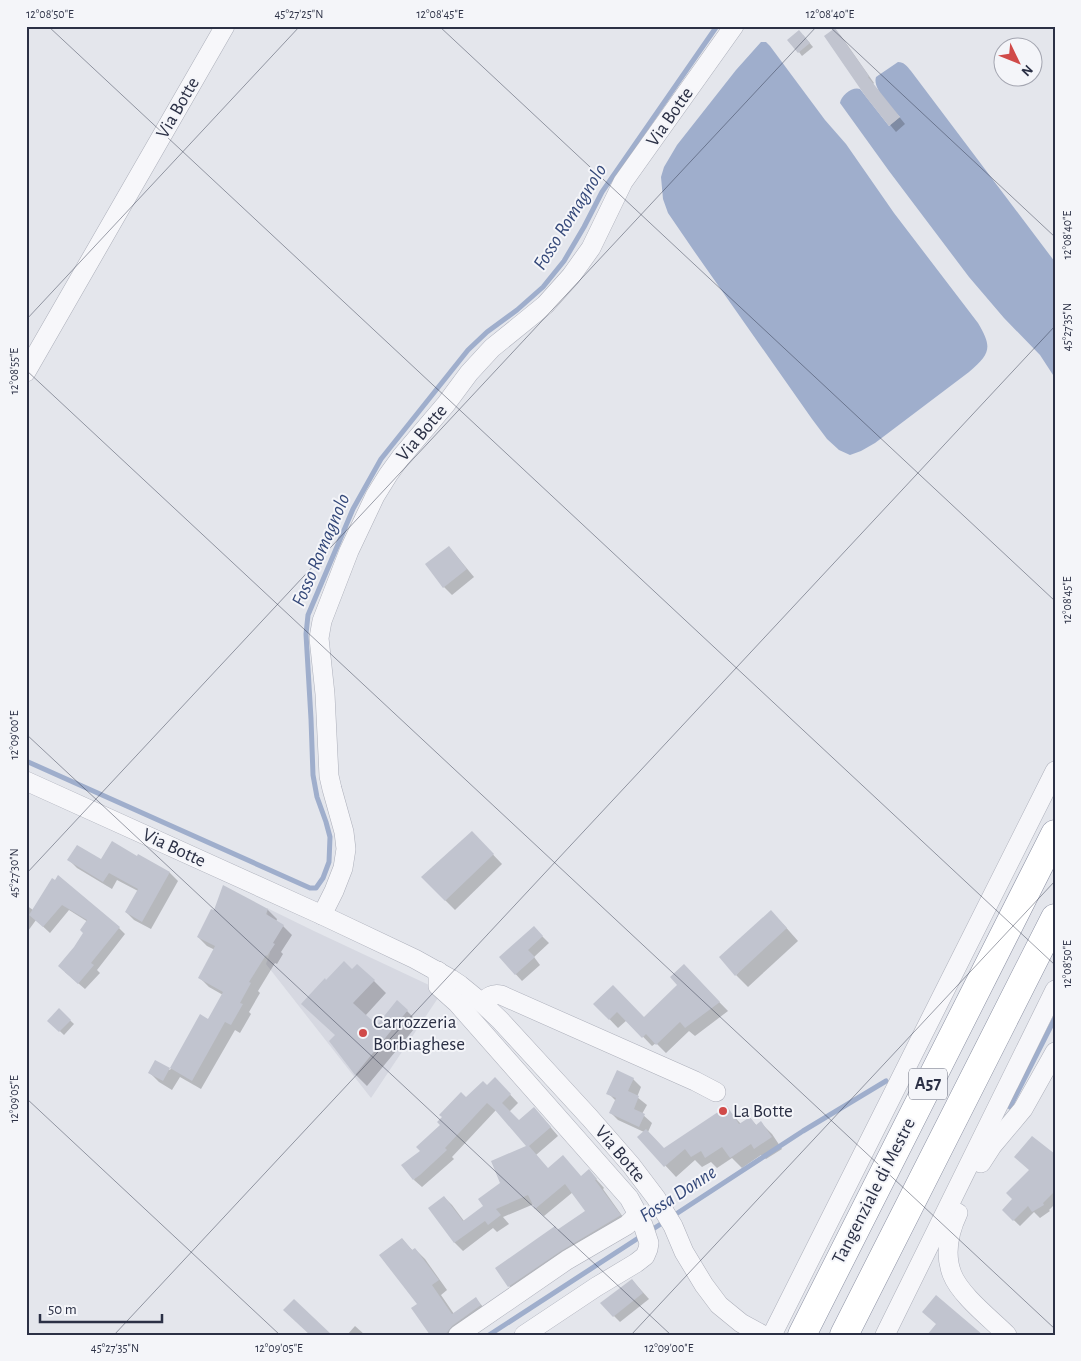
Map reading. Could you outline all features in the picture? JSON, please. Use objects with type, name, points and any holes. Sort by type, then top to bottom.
[{"type":"highway","name":"Tangenziale di Mestre","points":[[802,1335],[1055,834]]},
{"type":"highway","name":"Tangenziale di Mestre","points":[[844,1335],[1055,918]]},
{"type":"street","name":"Via Botte","points":[[26,372],[225,26]]},
{"type":"street","name":"Via Botte","points":[[322,915],[343,868],[346,849],[344,832],[329,776],[325,694],[319,638],[322,621],[349,551],[375,496],[400,457],[446,404],[480,360],[545,305],[571,276],[591,248],[623,182],[734,26]]},
{"type":"street","points":[[772,1335],[1055,771]]},
{"type":"street","name":"Via Botte","points":[[26,781],[322,915],[415,959],[460,985],[482,1003],[590,1118],[631,1165],[663,1208],[684,1252],[719,1305],[741,1323],[763,1335]]},
{"type":"street","name":"Via Botte","points":[[438,972],[438,986],[457,1003],[629,1198],[643,1228]]},
{"type":"street","points":[[885,1335],[1055,990]]},
{"type":"street","points":[[482,1003],[490,996],[501,995],[716,1092]]},
{"type":"street","points":[[1007,1335],[962,1290],[952,1274],[948,1256],[950,1229],[979,1167],[992,1146],[1023,1109],[1055,1052]]},
{"type":"street","points":[[458,1335],[567,1260],[627,1225],[643,1228],[648,1249],[645,1256],[596,1286],[524,1335]]},
{"type":"shaded area","points":[[267,908],[429,985],[440,995],[371,1098],[266,964],[270,953]]},
{"type":"water","points":[[761,42],[766,42],[770,46],[825,120],[846,144],[894,213],[978,323],[986,339],[987,350],[985,355],[969,372],[875,443],[850,455],[839,450],[827,439],[812,419],[668,213],[663,199],[661,177],[664,167],[677,145],[736,70]]},
{"type":"water","points":[[898,62],[907,66],[911,71],[1055,262],[1055,378],[1040,355],[1004,318],[969,277],[840,103],[848,92],[857,88],[860,89],[889,126],[900,117],[880,93],[876,77]]},
{"type":"building","points":[[835,28],[868,77],[900,117],[889,126],[866,97],[824,36]]},
{"type":"building","points":[[799,30],[810,43],[798,53],[787,40]]},
{"type":"building","points":[[449,546],[467,569],[443,588],[425,564]]},
{"type":"building","points":[[472,831],[494,854],[445,901],[421,877]]},
{"type":"building","points":[[112,841],[170,872],[142,922],[125,912],[138,889],[109,873],[103,882],[67,860],[77,845],[101,859]]},
{"type":"building","points":[[58,875],[120,927],[91,963],[94,965],[78,984],[58,966],[83,933],[80,930],[87,920],[62,905],[43,927],[29,915],[52,878],[55,880]]},
{"type":"building","points":[[223,885],[268,909],[266,914],[284,925],[273,943],[275,944],[249,982],[251,983],[240,1003],[243,1004],[231,1025],[225,1022],[192,1081],[170,1068],[200,1014],[208,1019],[223,992],[198,978],[215,946],[197,937],[211,909],[214,910]]},
{"type":"building","points":[[771,910],[787,928],[735,976],[719,957]]},
{"type":"building","points":[[534,926],[543,936],[528,950],[535,957],[515,975],[499,957]]},
{"type":"building","points":[[344,961],[352,969],[357,964],[375,980],[353,1003],[377,1025],[397,1000],[408,1010],[355,1075],[329,1041],[335,1035],[301,1004]]},
{"type":"building","points":[[684,964],[720,1002],[685,1028],[680,1022],[656,1045],[646,1034],[642,1038],[617,1012],[609,1020],[593,1004],[613,985],[644,1017],[677,985],[670,977]]},
{"type":"building","points":[[59,1008],[71,1020],[59,1032],[47,1021]]},
{"type":"building","points":[[155,1060],[170,1068],[163,1081],[148,1073]]},
{"type":"building","points":[[617,1070],[634,1078],[628,1091],[639,1096],[634,1109],[645,1114],[639,1127],[609,1113],[616,1098],[606,1094]]},
{"type":"building","points":[[495,1077],[511,1094],[502,1103],[519,1120],[534,1107],[551,1127],[529,1146],[548,1168],[563,1155],[581,1176],[589,1169],[621,1215],[561,1251],[508,1287],[495,1268],[555,1226],[557,1230],[585,1211],[565,1184],[535,1209],[528,1195],[496,1209],[501,1215],[488,1225],[485,1221],[454,1243],[428,1208],[444,1196],[463,1221],[483,1206],[478,1199],[500,1183],[491,1161],[526,1146],[487,1103],[445,1148],[447,1150],[420,1175],[413,1180],[401,1165],[420,1151],[416,1147],[440,1125],[437,1122],[442,1117],[439,1115],[461,1092],[466,1097],[483,1081],[487,1085]]},
{"type":"building","points":[[727,1106],[739,1124],[750,1117],[756,1125],[761,1121],[772,1137],[754,1149],[751,1144],[730,1158],[722,1147],[705,1158],[701,1151],[691,1157],[685,1149],[664,1167],[637,1137],[646,1129],[664,1148]]},
{"type":"building","points":[[1032,1136],[1055,1154],[1055,1191],[1043,1203],[1044,1205],[1032,1212],[1028,1206],[1013,1221],[1002,1210],[1012,1199],[1006,1193],[1029,1170],[1014,1157]]},
{"type":"building","points":[[402,1238],[412,1250],[415,1248],[439,1280],[432,1285],[452,1314],[476,1297],[481,1305],[452,1326],[445,1335],[430,1335],[411,1308],[417,1304],[379,1255]]},
{"type":"building","points":[[632,1279],[643,1293],[613,1317],[600,1303]]},
{"type":"building","points":[[936,1295],[983,1335],[927,1335],[936,1324],[922,1312]]},
{"type":"building","points":[[294,1299],[332,1335],[310,1335],[283,1310]]},
{"type":"waterway","name":"Fosso Romagnolo","points":[[26,761],[310,888],[316,888],[323,878],[329,862],[330,837],[317,797],[313,775],[306,634],[308,615],[353,509],[381,459],[468,350],[487,332],[517,310],[543,287],[564,261],[602,192],[717,26]]},
{"type":"waterway","name":"Fossa Donne","points":[[1010,1107],[1055,1018]]},
{"type":"waterway","name":"Fossa Donne","points":[[650,1231],[803,1131],[886,1081]]},
{"type":"waterway","name":"Fossa Donne","points":[[489,1335],[643,1235]]},
{"type":"place","name":"Carrozzeria Borbiaghese","points":[[363,1033]]},
{"type":"place","name":"La Botte","points":[[723,1111]]}]
